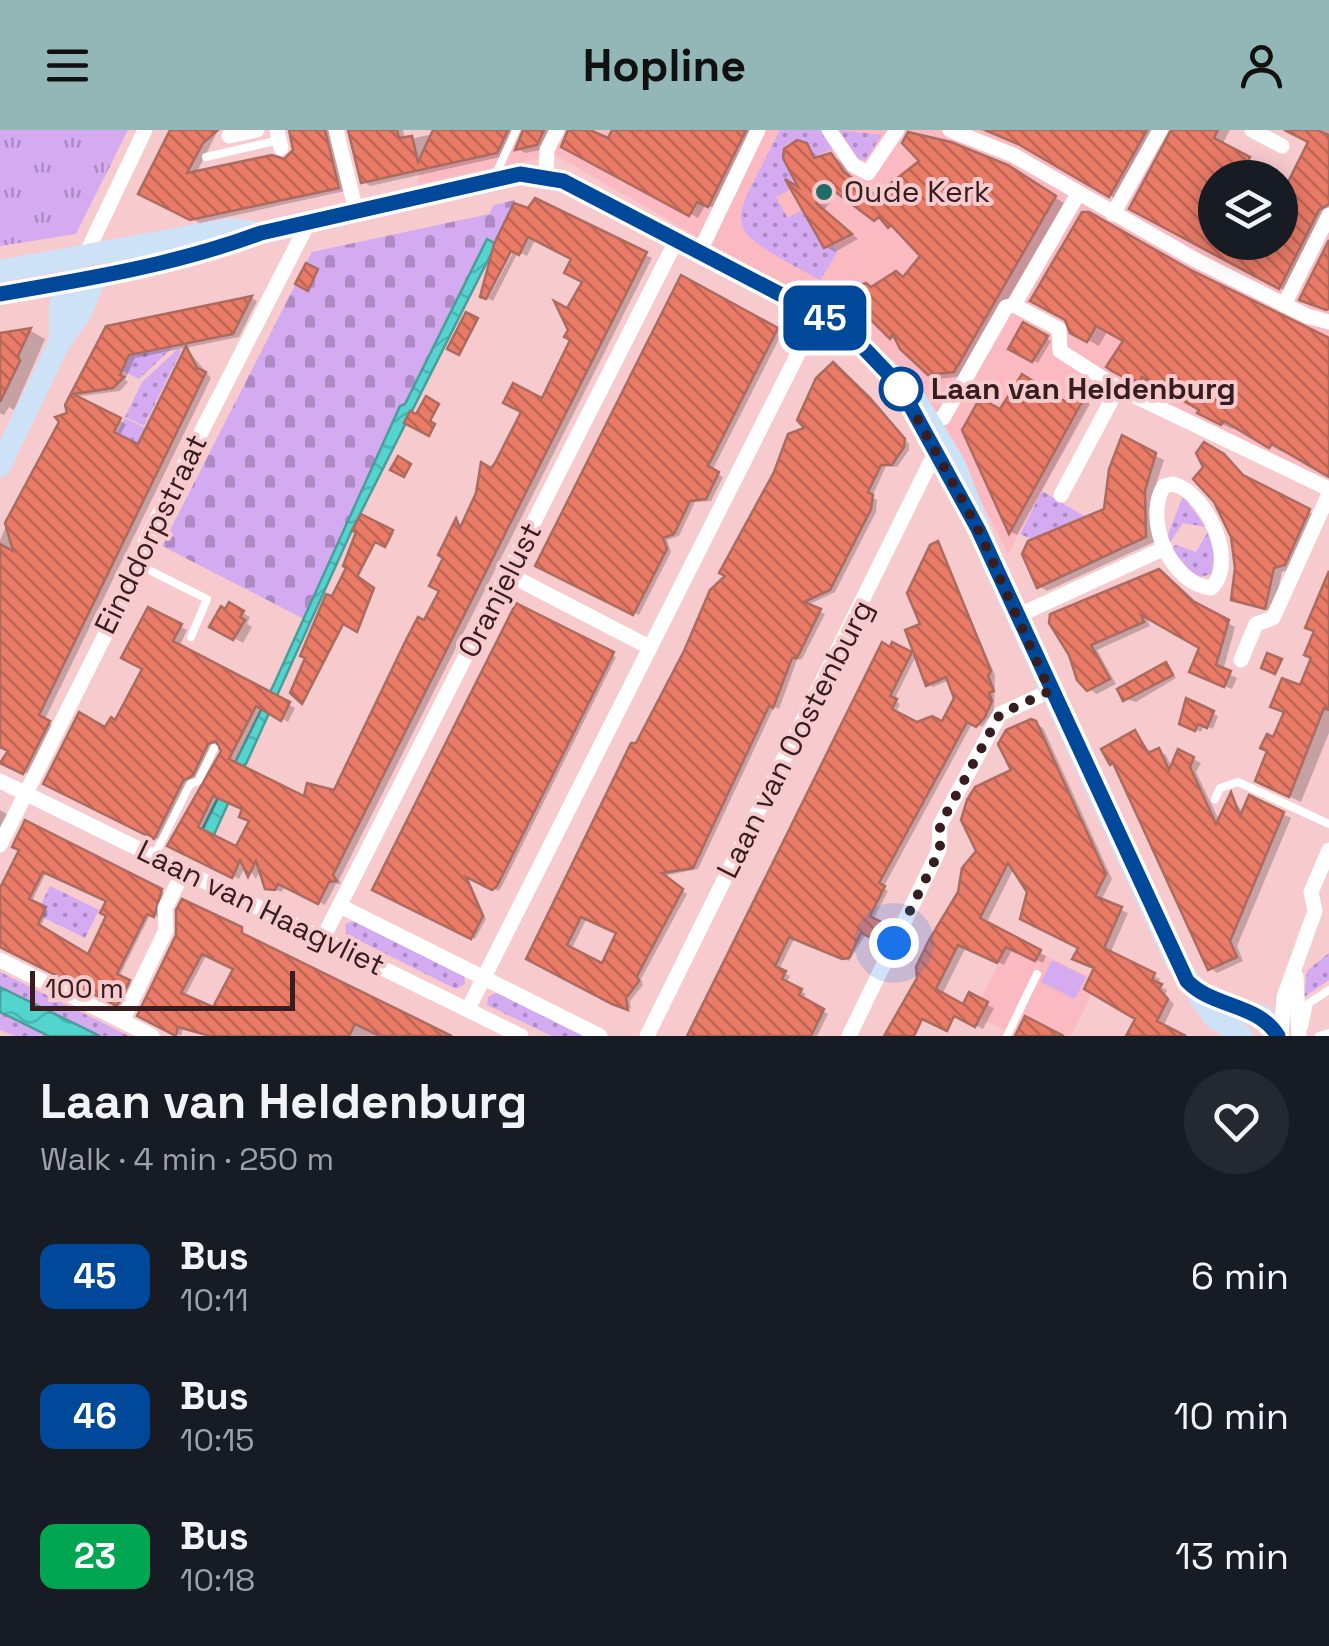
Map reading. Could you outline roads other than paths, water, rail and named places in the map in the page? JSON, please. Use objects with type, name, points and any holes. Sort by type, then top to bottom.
[{"type":"street","points":[[0,466],[60,341],[80,314],[90,267],[145,130]]},
{"type":"street","points":[[229,136],[257,130]]},
{"type":"street","points":[[546,176],[547,150],[557,130]]},
{"type":"street","points":[[700,251],[758,130]]},
{"type":"street","points":[[829,130],[853,165],[868,174],[897,130]]},
{"type":"street","points":[[950,130],[1013,155],[1113,214],[1284,305],[1329,322]]},
{"type":"street","points":[[1113,214],[1160,130]]},
{"type":"street","points":[[1252,130],[1282,146]]},
{"type":"street","points":[[339,136],[356,212]]},
{"type":"street","points":[[0,271],[90,267],[226,246],[261,233],[520,174],[546,176],[579,188],[818,314],[860,344],[899,385],[926,424],[948,464],[1175,960],[1212,1016],[1242,1036]]},
{"type":"street","points":[[1014,305],[1078,194]]},
{"type":"street","points":[[1284,305],[1329,215]]},
{"type":"street","name":"Einddorpstraat","points":[[0,845],[140,565],[146,540],[304,231],[302,223]]},
{"type":"street","name":"Oranjelust","points":[[322,940],[677,239]]},
{"type":"street","points":[[0,294],[68,283],[90,267]]},
{"type":"street","points":[[60,341],[60,306],[68,283]]},
{"type":"street","points":[[926,424],[943,418],[1006,307],[1014,305],[1059,329],[1060,351],[1118,388],[1329,491],[1273,618],[1256,624],[1241,660]]},
{"type":"street","points":[[468,1009],[818,314]]},
{"type":"street","points":[[1061,495],[1118,388]]},
{"type":"street","name":"Laan van Oostenburg","points":[[647,1036],[930,463],[948,464]]},
{"type":"street","points":[[1172,484],[1185,489],[1212,527],[1220,552],[1218,582],[1211,588],[1202,587],[1184,576],[1164,548],[1157,497],[1164,486],[1172,484]]},
{"type":"street","points":[[1016,616],[1164,548]]},
{"type":"street","points":[[508,574],[649,647]]},
{"type":"street","points":[[849,1036],[940,850],[940,825],[1000,714],[1050,691]]},
{"type":"street","name":"Laan van Haagvliet","points":[[0,781],[521,1036]]},
{"type":"street","points":[[1279,1036],[1284,997],[1322,914],[1311,892],[1329,850]]},
{"type":"street","points":[[122,1021],[166,930],[164,908],[184,871]]},
{"type":"street","name":"Laan van Haagvliet","points":[[340,906],[600,1036]]},
{"type":"street","points":[[0,960],[152,1036]]},
{"type":"street","points":[[1296,966],[1301,1036]]},
{"type":"street","points":[[1202,996],[1263,1017],[1279,1036]]},
{"type":"lane","points":[[494,180],[516,130]]},
{"type":"lane","points":[[206,157],[279,139]]},
{"type":"lane","points":[[140,565],[208,599],[190,637]]},
{"type":"lane","points":[[154,857],[190,784],[198,781],[214,748]]},
{"type":"lane","points":[[1214,799],[1220,788],[1238,782],[1329,824]]},
{"type":"lane","points":[[1007,1036],[1038,974]]},
{"type":"lane","points":[[1301,1036],[1309,1003],[1329,990]]},
{"type":"lane","points":[[1319,1036],[1329,1034]]},
{"type":"water","points":[[487,239],[496,244],[352,530],[207,850],[195,844],[274,684],[400,406],[405,404]]},
{"type":"water","points":[[0,987],[100,1036],[49,1036],[0,1012]]},
{"type":"place","name":"Oude Kerk","points":[[824,192]]},
{"type":"place","name":"Laan van Heldenburg","points":[[901,389]]}]
